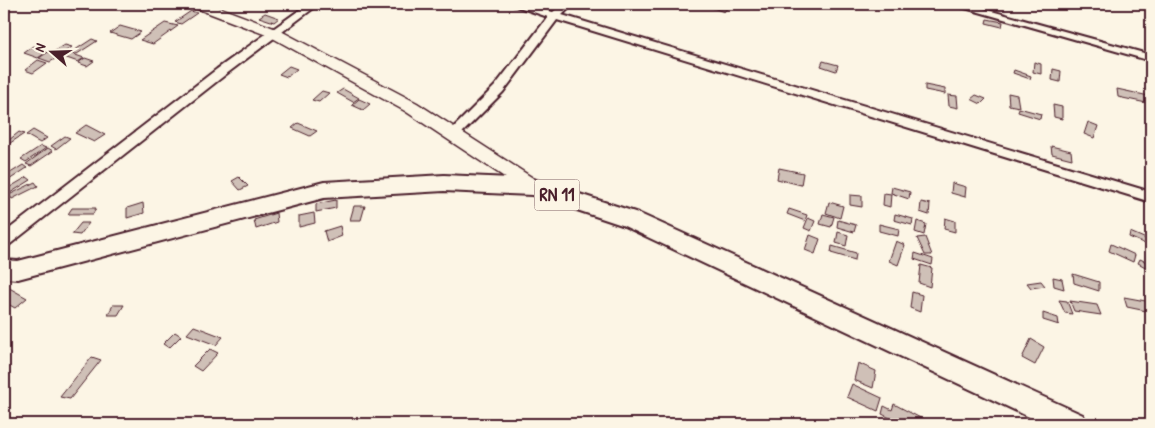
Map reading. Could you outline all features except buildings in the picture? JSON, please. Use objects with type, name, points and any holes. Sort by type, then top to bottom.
[{"type":"main road","name":"RN 11","points":[[4,268],[18,270],[324,190],[444,184],[533,187],[630,219],[1073,424]]},
{"type":"street","points":[[198,4],[274,33],[411,108],[533,187]]},
{"type":"street","points":[[4,242],[314,4]]},
{"type":"street","points":[[515,4],[554,18],[1151,197]]},
{"type":"street","points":[[453,135],[499,89],[554,18],[568,4]]},
{"type":"street","points":[[956,4],[1151,58]]}]
